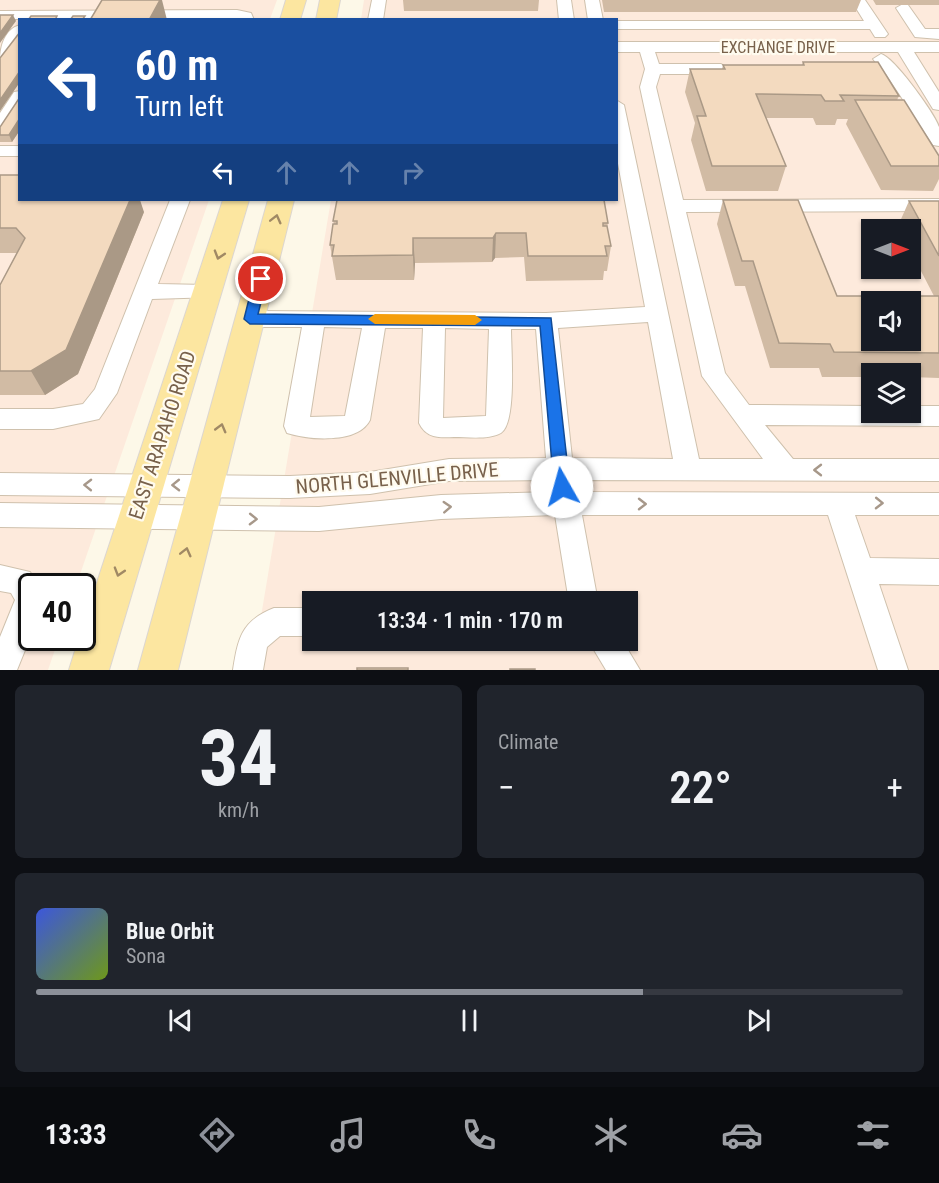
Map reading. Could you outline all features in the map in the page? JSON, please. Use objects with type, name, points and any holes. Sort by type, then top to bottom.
[{"type":"main road","points":[[291,18],[296,0]]},
{"type":"main road","points":[[326,18],[330,0]]},
{"type":"main road","name":"EAST ARAPAHO ROAD","points":[[89,670],[236,201]]},
{"type":"main road","points":[[158,670],[200,501],[281,201]]},
{"type":"street","points":[[105,16],[116,0]]},
{"type":"street","points":[[375,18],[379,0]]},
{"type":"street","points":[[564,0],[567,18]]},
{"type":"street","points":[[592,0],[596,18]]},
{"type":"street","points":[[858,0],[874,25],[896,47],[939,105]]},
{"type":"street","points":[[903,9],[929,43]]},
{"type":"street","points":[[0,15],[206,17],[237,14],[246,18]]},
{"type":"street","points":[[618,25],[874,25]]},
{"type":"street","points":[[746,25],[756,47]]},
{"type":"street","points":[[0,55],[18,32]]},
{"type":"street","name":"EXCHANGE DRIVE","points":[[618,47],[896,47],[929,43],[939,34]]},
{"type":"street","points":[[646,47],[653,69],[648,87],[714,376],[787,470]]},
{"type":"street","points":[[869,47],[899,78],[939,141]]},
{"type":"street","points":[[653,69],[736,69]]},
{"type":"street","points":[[831,69],[891,69]]},
{"type":"street","points":[[0,126],[18,99]]},
{"type":"street","points":[[619,130],[688,469]]},
{"type":"street","points":[[0,151],[18,150]]},
{"type":"street","points":[[0,419],[53,419],[90,412],[105,393],[180,201]]},
{"type":"street","points":[[675,206],[939,205]]},
{"type":"street","points":[[145,291],[207,292]]},
{"type":"street","points":[[250,319],[546,321],[657,314]]},
{"type":"street","points":[[315,318],[296,426],[299,427],[349,426],[358,420],[375,319]]},
{"type":"street","points":[[434,320],[431,423],[438,428],[492,426],[498,420],[500,321]]},
{"type":"street","points":[[546,321],[560,469],[582,591]]},
{"type":"street","points":[[743,416],[939,416]]},
{"type":"street","name":"NORTH GLENVILLE DRIVE","points":[[0,515],[141,501],[200,501],[302,486],[370,483],[449,470],[939,470]]},
{"type":"street","name":"NORTH GLENVILLE DRIVE","points":[[0,484],[141,501],[200,501],[319,519],[441,507],[513,503],[565,505],[939,504]]},
{"type":"street","points":[[837,503],[893,670]]},
{"type":"street","points":[[860,571],[939,572]]},
{"type":"street","points":[[0,578],[20,581],[30,599],[2,670]]},
{"type":"street","points":[[248,670],[253,640],[274,622],[302,622]]},
{"type":"street","points":[[611,651],[625,670]]},
{"type":"shaded area","points":[[0,0],[277,0],[270,18],[18,18],[18,201],[209,201],[80,573],[18,573],[18,651],[55,651],[48,670],[0,670]]},
{"type":"shaded area","points":[[364,0],[939,0],[939,670],[252,670],[331,201],[618,201],[618,18],[361,18]]},
{"type":"building","points":[[102,0],[160,0],[150,18],[91,18]]},
{"type":"building","points":[[0,15],[13,15],[0,33]]},
{"type":"building","points":[[31,16],[57,16],[56,18],[30,18]]},
{"type":"building","points":[[73,16],[85,16],[84,18],[72,18]]},
{"type":"building","points":[[18,35],[18,74],[0,100],[0,58]]},
{"type":"building","points":[[803,62],[878,62],[899,96],[840,95],[844,101],[825,101],[821,95],[756,94],[786,166],[712,166],[697,116],[706,116],[690,69],[725,69],[723,65],[804,65]]},
{"type":"building","points":[[18,100],[18,121],[9,135],[0,135],[0,127]]},
{"type":"building","points":[[855,100],[904,100],[939,156],[939,166],[891,166]]},
{"type":"building","points":[[0,175],[18,175],[18,201],[130,201],[66,350],[31,371],[0,371],[0,285],[25,238],[16,228],[0,228]]},
{"type":"building","points":[[723,200],[798,200],[837,296],[861,296],[861,351],[921,351],[921,296],[939,296],[939,353],[834,352],[830,344],[779,343],[753,261],[742,261]]},
{"type":"building","points":[[337,201],[604,201],[608,223],[603,223],[603,226],[607,226],[611,246],[605,246],[607,256],[528,256],[526,233],[496,233],[493,238],[413,238],[413,255],[332,256],[334,245],[330,245],[333,224],[337,224],[337,221],[333,221]]},
{"type":"building","points":[[909,201],[939,201],[939,256],[921,219],[919,219]]},
{"type":"building","points":[[357,668],[408,668],[408,670],[357,670]]},
{"type":"building","points":[[535,669],[535,670],[510,670]]},
{"type":"slow traffic","points":[[375,319],[475,320]]},
{"type":"route","points":[[261,279],[250,319],[546,321],[562,487]]}]
